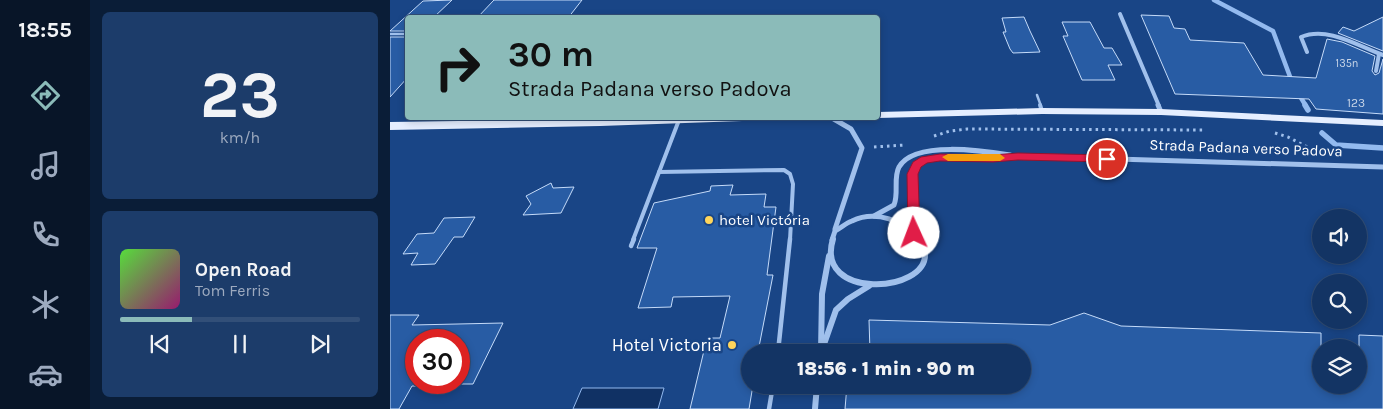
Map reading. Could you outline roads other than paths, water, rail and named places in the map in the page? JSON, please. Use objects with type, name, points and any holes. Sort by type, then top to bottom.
[{"type":"main road","name":"Strada Padana verso Padova","points":[[880,114],[1162,112],[1383,123]]},
{"type":"main road","points":[[390,126],[601,120],[679,120]]},
{"type":"street","points":[[1120,14],[1162,112]]},
{"type":"street","points":[[1307,52],[1301,37],[1305,34],[1316,32],[1356,43],[1381,54],[1376,71]]},
{"type":"street","points":[[821,344],[822,294],[829,254],[862,148],[851,129],[835,120]]},
{"type":"street","name":"Strada Padana verso Padova","points":[[835,231],[853,220],[872,216],[894,205],[898,196],[898,168],[911,155],[932,150],[992,152],[1018,156]]},
{"type":"street","name":"Strada Padana verso Padova","points":[[914,233],[912,174],[914,168],[920,162],[940,157],[993,158],[1018,156],[1383,167]]},
{"type":"street","name":"Strada Padana verso Padova","points":[[829,254],[842,276],[858,284],[869,286],[892,284],[903,280],[920,269],[925,253],[921,242],[914,233],[901,223],[872,216]]},
{"type":"street","points":[[824,344],[836,310],[848,299],[869,286]]},
{"type":"street","points":[[814,409],[816,394]]},
{"type":"lane","points":[[390,34],[405,34]]},
{"type":"lane","points":[[1037,95],[1042,112]]},
{"type":"lane","points":[[631,246],[679,120]]},
{"type":"lane","points":[[660,172],[784,170],[790,174],[793,184],[790,244],[779,344]]},
{"type":"lane","points":[[769,409],[772,394]]},
{"type":"water","points":[[582,388],[664,388],[658,409],[573,409]]},
{"type":"waterway","points":[[1214,0],[1273,31],[1292,82]]},
{"type":"waterway","points":[[1298,93],[1306,106]]},
{"type":"waterway","points":[[1305,105],[1308,110]]},
{"type":"waterway","points":[[1322,133],[1336,145],[1383,148]]},
{"type":"place","name":"hotel Victória","points":[[709,220]]},
{"type":"place","name":"Hotel Victoria","points":[[732,345]]}]
